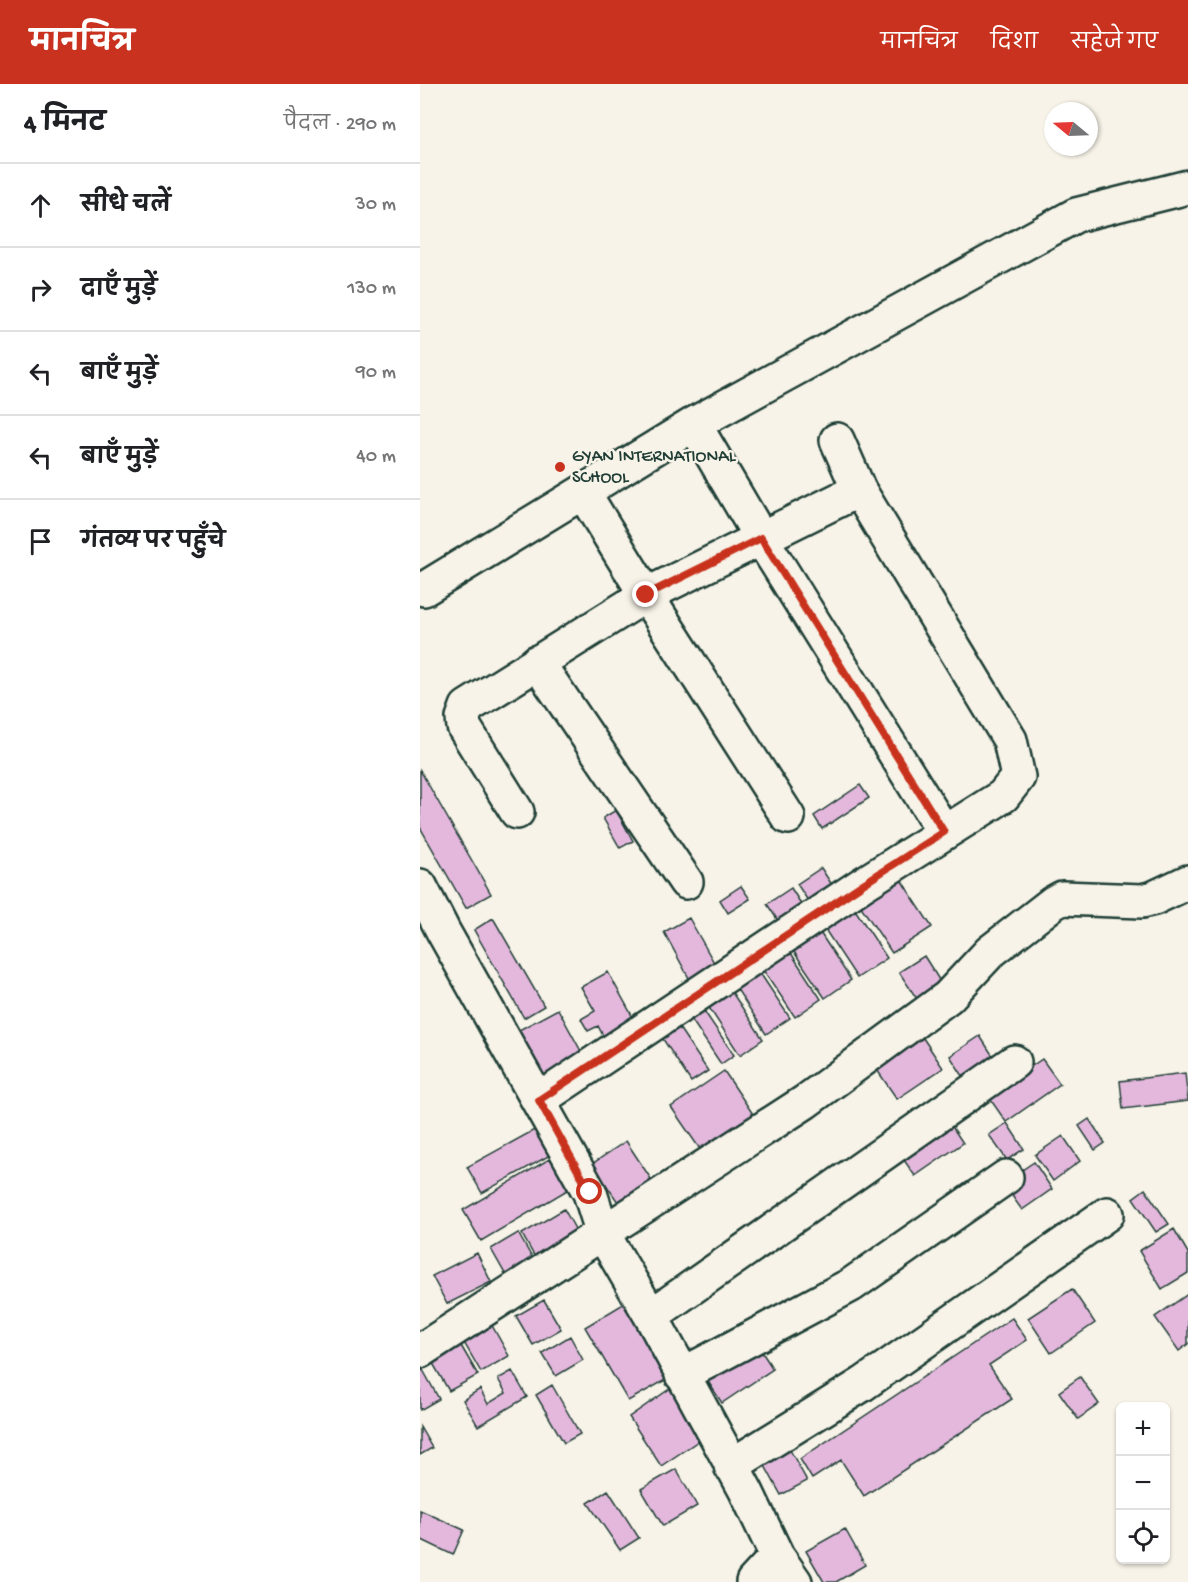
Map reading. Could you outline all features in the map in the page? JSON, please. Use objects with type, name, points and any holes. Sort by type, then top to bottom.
[{"type":"street","points":[[424,589],[694,424],[1076,215],[1188,187]]},
{"type":"street","points":[[694,424],[761,538],[944,832]]},
{"type":"street","points":[[539,1100],[863,884],[1004,796],[1018,777],[1010,740],[859,490],[837,440]]},
{"type":"street","points":[[517,812],[464,727],[463,718],[467,707],[646,595],[859,490]]},
{"type":"street","points":[[583,492],[788,817]]},
{"type":"street","points":[[537,662],[686,882]]},
{"type":"street","points":[[420,1351],[805,1102],[948,997],[990,952],[1053,903],[1062,898],[1142,901],[1154,898],[1188,882]]},
{"type":"street","points":[[420,886],[590,1192],[603,1234],[651,1316],[786,1569],[753,1582]]},
{"type":"street","points":[[651,1316],[1014,1062]]},
{"type":"street","points":[[682,1375],[851,1285],[1006,1177]]},
{"type":"street","points":[[731,1466],[863,1384],[1107,1214]]},
{"type":"building","points":[[420,770],[491,894],[466,908],[420,827]]},
{"type":"building","points":[[860,785],[869,798],[822,829],[814,816]]},
{"type":"building","points":[[616,810],[633,841],[620,848],[603,818]]},
{"type":"building","points":[[821,868],[840,897],[816,913],[797,884]]},
{"type":"building","points":[[894,869],[932,927],[892,953],[854,896]]},
{"type":"building","points":[[741,886],[750,899],[728,913],[720,900]]},
{"type":"building","points":[[791,888],[810,918],[786,933],[767,904]]},
{"type":"building","points":[[848,899],[887,958],[857,978],[818,919]]},
{"type":"building","points":[[493,918],[544,1006],[524,1018],[474,930]]},
{"type":"building","points":[[689,918],[722,977],[696,991],[664,932]]},
{"type":"building","points":[[815,925],[851,980],[825,998],[788,943]]},
{"type":"building","points":[[785,944],[821,999],[795,1017],[758,962]]},
{"type":"building","points":[[924,956],[943,986],[919,1002],[899,972]]},
{"type":"building","points":[[756,967],[790,1018],[766,1034],[733,983]]},
{"type":"building","points":[[608,972],[640,1030],[609,1047],[598,1026],[588,1031],[581,1019],[595,1011],[581,987]]},
{"type":"building","points":[[729,988],[763,1039],[740,1055],[706,1003]]},
{"type":"building","points":[[700,1005],[734,1055],[721,1064],[687,1013]]},
{"type":"building","points":[[558,1009],[588,1064],[549,1086],[519,1030]]},
{"type":"building","points":[[673,1019],[708,1071],[691,1082],[657,1030]]},
{"type":"building","points":[[980,1036],[1000,1067],[970,1087],[950,1056]]},
{"type":"building","points":[[923,1038],[943,1068],[897,1099],[877,1070]]},
{"type":"building","points":[[1042,1059],[1060,1084],[1006,1122],[988,1096]]},
{"type":"building","points":[[724,1071],[757,1120],[704,1155],[671,1107]]},
{"type":"building","points":[[1185,1073],[1188,1101],[1123,1109],[1120,1081]]},
{"type":"building","points":[[945,1116],[963,1143],[915,1176],[897,1150]]},
{"type":"building","points":[[1089,1119],[1105,1143],[1095,1150],[1079,1126]]},
{"type":"building","points":[[547,1123],[561,1149],[482,1193],[467,1167]]},
{"type":"building","points":[[1007,1123],[1024,1149],[1007,1160],[989,1135]]},
{"type":"building","points":[[1063,1136],[1080,1161],[1053,1181],[1035,1155]]},
{"type":"building","points":[[626,1141],[655,1185],[622,1208],[592,1164]]},
{"type":"building","points":[[551,1158],[569,1189],[481,1241],[463,1210]]},
{"type":"building","points":[[1034,1162],[1052,1189],[1022,1210],[1003,1183]]},
{"type":"building","points":[[1145,1189],[1169,1224],[1156,1232],[1133,1198]]},
{"type":"building","points":[[564,1209],[579,1236],[537,1261],[522,1234]]},
{"type":"building","points":[[1174,1229],[1188,1253],[1188,1273],[1162,1289],[1139,1251]]},
{"type":"building","points":[[518,1233],[535,1263],[508,1279],[491,1249]]},
{"type":"building","points":[[477,1253],[491,1282],[447,1304],[432,1276]]},
{"type":"building","points":[[1072,1289],[1095,1323],[1051,1353],[1028,1318]]},
{"type":"building","points":[[1188,1294],[1188,1344],[1179,1351],[1155,1317]]},
{"type":"building","points":[[544,1300],[561,1329],[533,1345],[516,1316]]},
{"type":"building","points":[[625,1303],[669,1378],[628,1401],[585,1327]]},
{"type":"building","points":[[1012,1318],[1027,1340],[989,1365],[1012,1399],[864,1496],[841,1460],[812,1479],[800,1459]]},
{"type":"building","points":[[490,1322],[509,1356],[481,1372],[462,1339]]},
{"type":"building","points":[[570,1336],[583,1360],[556,1376],[542,1353]]},
{"type":"building","points":[[460,1344],[478,1375],[449,1391],[431,1360]]},
{"type":"building","points":[[758,1346],[773,1369],[722,1403],[707,1380]]},
{"type":"building","points":[[423,1370],[439,1399],[420,1410],[420,1372]]},
{"type":"building","points":[[512,1371],[527,1397],[478,1426],[463,1400],[480,1389],[488,1404],[506,1393],[498,1379]]},
{"type":"building","points":[[1080,1377],[1099,1404],[1078,1419],[1059,1392]]},
{"type":"building","points":[[552,1385],[580,1434],[564,1443],[536,1395]]},
{"type":"building","points":[[671,1388],[704,1437],[661,1466],[629,1417]]},
{"type":"building","points":[[420,1427],[432,1448],[420,1455]]},
{"type":"building","points":[[784,1439],[807,1481],[781,1495],[758,1453]]},
{"type":"building","points":[[676,1469],[697,1506],[663,1526],[641,1489]]},
{"type":"building","points":[[608,1490],[639,1538],[620,1550],[588,1503]]},
{"type":"building","points":[[420,1510],[464,1530],[453,1555],[420,1539]]},
{"type":"building","points":[[845,1529],[865,1565],[836,1582],[824,1582],[806,1551]]},
{"type":"place","name":"GYAN INTERNATIONAL SCHOOL","points":[[560,467]]},
{"type":"route","points":[[590,1192],[539,1100],[944,832],[761,538],[646,595]]}]
